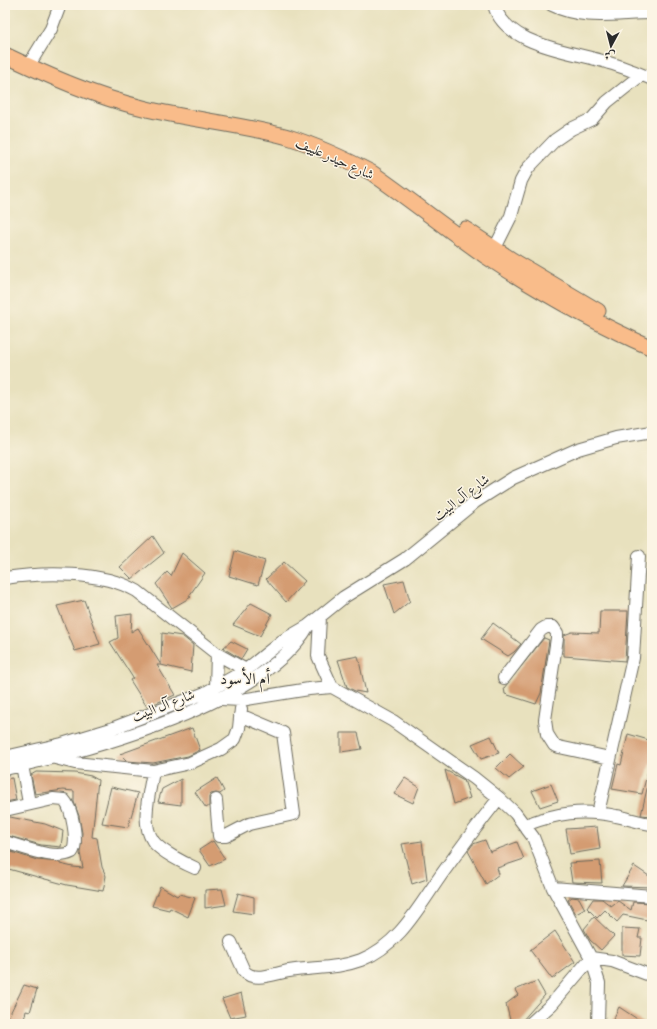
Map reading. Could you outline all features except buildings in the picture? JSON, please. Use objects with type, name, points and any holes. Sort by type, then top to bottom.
[{"type":"main road","name":"شارع حيدر علييف","points":[[5,47],[32,60],[114,91],[139,98],[279,124],[323,139],[352,153],[384,172],[495,248],[592,307],[652,340]]},
{"type":"main road","name":"شارع حيدر علييف","points":[[5,55],[122,103],[288,137],[314,146],[355,164],[377,177],[487,257],[533,286],[573,309],[652,348]]},
{"type":"street","points":[[32,60],[51,29],[60,5]]},
{"type":"street","points":[[494,5],[501,20],[524,37],[558,50],[610,63],[646,77]]},
{"type":"street","points":[[552,5],[572,14],[585,16],[652,13]]},
{"type":"street","points":[[495,248],[511,216],[521,181],[528,168],[554,140],[571,129],[592,119],[607,102],[646,77]]},
{"type":"street","name":"شارع آل البيت","points":[[5,768],[53,757],[152,726],[192,705],[216,688],[246,670],[289,635],[308,626],[344,597],[405,559],[475,502],[513,478],[578,449],[616,438],[652,432]]},
{"type":"street","points":[[598,813],[633,658],[639,556]]},
{"type":"street","points":[[5,578],[71,575],[107,580],[128,586],[137,591],[217,654],[246,670]]},
{"type":"street","points":[[320,617],[318,656],[332,687]]},
{"type":"street","name":"شارع آل البيت","points":[[5,757],[62,744],[192,705],[221,699],[249,683],[281,660],[298,642],[308,626]]},
{"type":"street","points":[[504,678],[541,630],[546,627],[553,628],[557,632],[557,638],[545,720],[547,734],[554,745],[559,747],[610,758]]},
{"type":"street","points":[[216,688],[217,654]]},
{"type":"street","points":[[221,699],[241,700],[308,689],[332,687],[393,721],[474,778],[499,798],[525,825],[533,837],[553,888],[591,958],[600,984],[598,1024]]},
{"type":"street","points":[[53,757],[75,763],[153,771],[190,763],[230,744],[238,733],[241,700]]},
{"type":"street","points":[[216,800],[219,836],[226,836],[249,824],[294,814],[283,733],[240,715]]},
{"type":"street","points":[[22,765],[29,803]]},
{"type":"street","points":[[153,771],[147,820],[151,836],[158,846],[180,861],[195,868]]},
{"type":"street","points":[[231,942],[247,976],[253,978],[291,971],[343,966],[377,952],[392,941],[407,924],[457,852],[499,798]]},
{"type":"street","points":[[5,810],[29,803],[53,799],[64,800],[70,812],[75,844],[74,850],[69,854],[60,855],[45,854],[5,842]]},
{"type":"street","points":[[525,825],[559,814],[598,813],[652,824]]},
{"type":"street","points":[[553,888],[652,896]]},
{"type":"street","points":[[591,958],[612,960],[652,976]]},
{"type":"street","points":[[530,1024],[552,1004],[591,958]]},
{"type":"district","name":"أم الأسود","points":[[245,678]]}]
